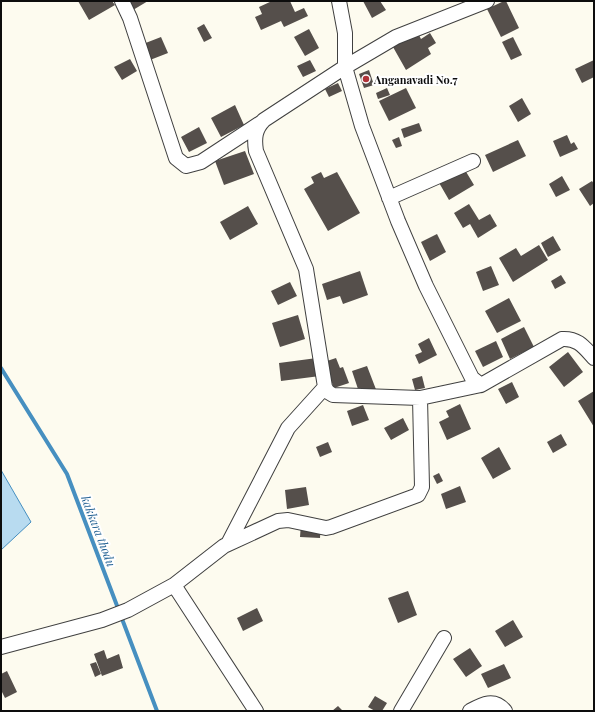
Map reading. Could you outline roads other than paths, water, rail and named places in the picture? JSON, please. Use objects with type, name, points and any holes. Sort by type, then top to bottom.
[{"type":"street","points":[[122,1],[130,18],[176,158],[186,166],[201,162],[345,67],[396,38],[487,1]]},
{"type":"street","points":[[339,1],[345,33],[345,67],[362,126],[389,198],[426,286],[472,378],[481,385]]},
{"type":"street","points":[[264,120],[256,131],[256,151],[306,269],[325,387],[328,392],[333,395],[420,398],[481,385],[562,339],[572,338],[584,347],[594,358]]},
{"type":"street","points":[[389,198],[473,160]]},
{"type":"street","points":[[228,544],[288,428],[325,387]]},
{"type":"street","points":[[1,647],[102,620],[128,610],[174,585],[219,549],[278,521],[288,520],[326,528],[337,526],[418,495],[422,487],[420,398]]},
{"type":"street","points":[[174,585],[256,711]]},
{"type":"street","points":[[401,711],[444,638]]},
{"type":"street","points":[[470,711],[488,703],[498,704],[505,711]]},
{"type":"water","points":[[1,470],[31,522],[1,550]]},
{"type":"waterway","name":"kakkara thodu","points":[[1,368],[67,474],[157,711]]},
{"type":"place","name":"Anganavadi No.7","points":[[366,79]]}]
